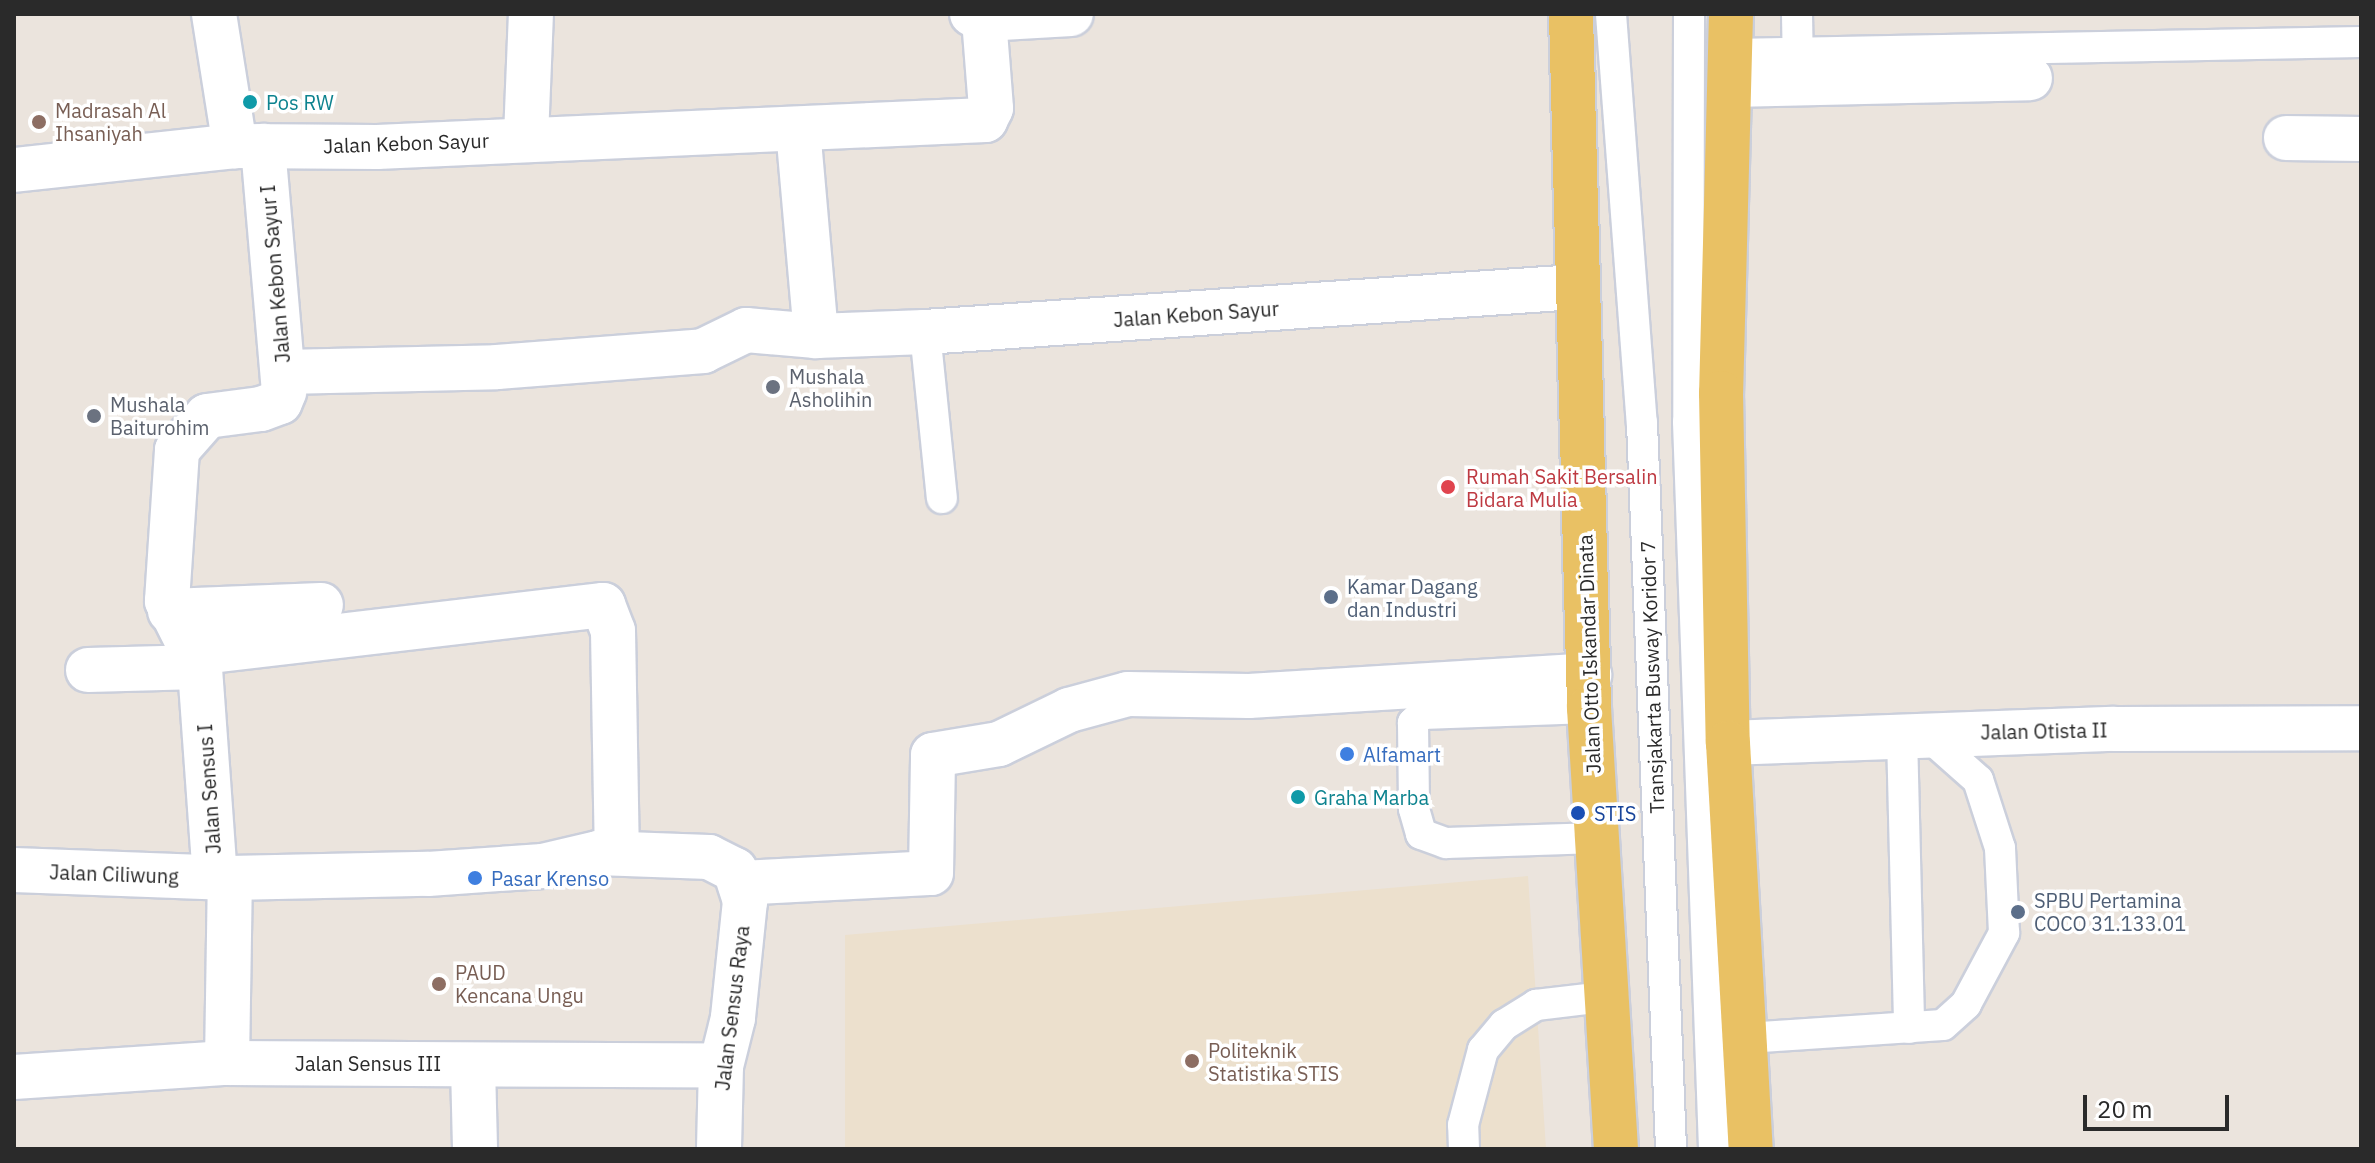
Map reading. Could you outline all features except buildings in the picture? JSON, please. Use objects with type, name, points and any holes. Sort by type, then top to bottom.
[{"type":"main road","name":"Jalan Otto Iskandar Dinata","points":[[1571,14],[1575,287],[1589,692],[1603,997],[1616,1149]]},
{"type":"main road","points":[[1731,51],[1721,393],[1728,743],[1751,1149]]},
{"type":"street","name":"Jalan Kebon Sayur I","points":[[214,14],[249,146],[282,387]]},
{"type":"street","points":[[526,137],[531,14]]},
{"type":"street","points":[[978,17],[1071,14]]},
{"type":"street","name":"Jalan Kebon Sayur","points":[[14,170],[249,146],[377,147],[526,137],[985,120],[991,108],[978,17]]},
{"type":"street","points":[[1731,51],[2030,78]]},
{"type":"street","points":[[798,129],[816,336]]},
{"type":"street","points":[[2286,138],[2361,139]]},
{"type":"street","name":"Jalan Kebon Sayur","points":[[282,387],[703,351],[746,330],[816,336],[925,332],[1575,287]]},
{"type":"street","points":[[282,387],[207,416],[182,439],[170,611],[321,605]]},
{"type":"street","points":[[88,670],[197,660],[603,605],[613,631],[617,853]]},
{"type":"street","name":"Jalan Sensus I","points":[[170,611],[197,660],[222,878],[428,874],[543,866],[617,853],[709,857],[738,876]]},
{"type":"street","points":[[738,876],[931,873],[933,755],[999,744],[1069,710],[1128,694],[1249,696],[1589,692]]},
{"type":"street","name":"Jalan Otista II","points":[[1728,743],[1914,734],[2361,728]]},
{"type":"street","name":"Jalan Ciliwung","points":[[14,870],[222,878]]},
{"type":"street","name":"Jalan Sensus Raya","points":[[719,1149],[721,1066],[733,1018],[745,901],[738,876]]},
{"type":"street","points":[[222,878],[227,1063]]},
{"type":"street","name":"Jalan Sensus III","points":[[14,1077],[227,1063],[721,1066]]},
{"type":"street","points":[[473,1066],[475,1149]]},
{"type":"lane","name":"Transjakarta Busway Koridor 7","points":[[1611,14],[1642,423],[1671,1149]]},
{"type":"lane","points":[[1689,14],[1688,422],[1714,1149]]},
{"type":"lane","points":[[1797,14],[1798,53]]},
{"type":"lane","points":[[1731,51],[1798,53],[2361,42]]},
{"type":"lane","points":[[925,332],[942,498]]},
{"type":"lane","points":[[1589,692],[1422,714],[1413,723],[1414,809],[1421,834],[1446,843],[1597,838]]},
{"type":"lane","points":[[1909,1028],[1914,734]]},
{"type":"lane","points":[[1746,1038],[1943,1025],[1966,1004],[2004,933],[2000,848],[1978,780],[1914,734]]},
{"type":"lane","points":[[1464,1149],[1463,1125],[1483,1050],[1504,1025],[1536,1005],[1603,997]]},
{"type":"shaded area","name":"Politeknik Statistika STIS","points":[[1528,876],[1546,1149],[845,1149],[845,935]]},
{"type":"place","name":"Pos RW","points":[[250,102]]},
{"type":"place","name":"Madrasah Al Ihsaniyah","points":[[39,122]]},
{"type":"place","name":"Mushala Asholihin","points":[[773,387]]},
{"type":"place","name":"Mushala Baiturohim","points":[[94,416]]},
{"type":"place","name":"Rumah Sakit Bersalin Bidara Mulia","points":[[1448,487]]},
{"type":"place","name":"Kamar Dagang dan Industri","points":[[1331,597]]},
{"type":"place","name":"Alfamart","points":[[1347,754]]},
{"type":"place","name":"Graha Marba","points":[[1298,797]]},
{"type":"place","name":"STIS","points":[[1578,813]]},
{"type":"place","name":"Pasar Krenso","points":[[475,878]]},
{"type":"place","name":"SPBU Pertamina COCO 31.133.01","points":[[2018,912]]},
{"type":"place","name":"PAUD Kencana Ungu","points":[[439,984]]},
{"type":"place","name":"Politeknik Statistika STIS","points":[[1192,1061]]}]
